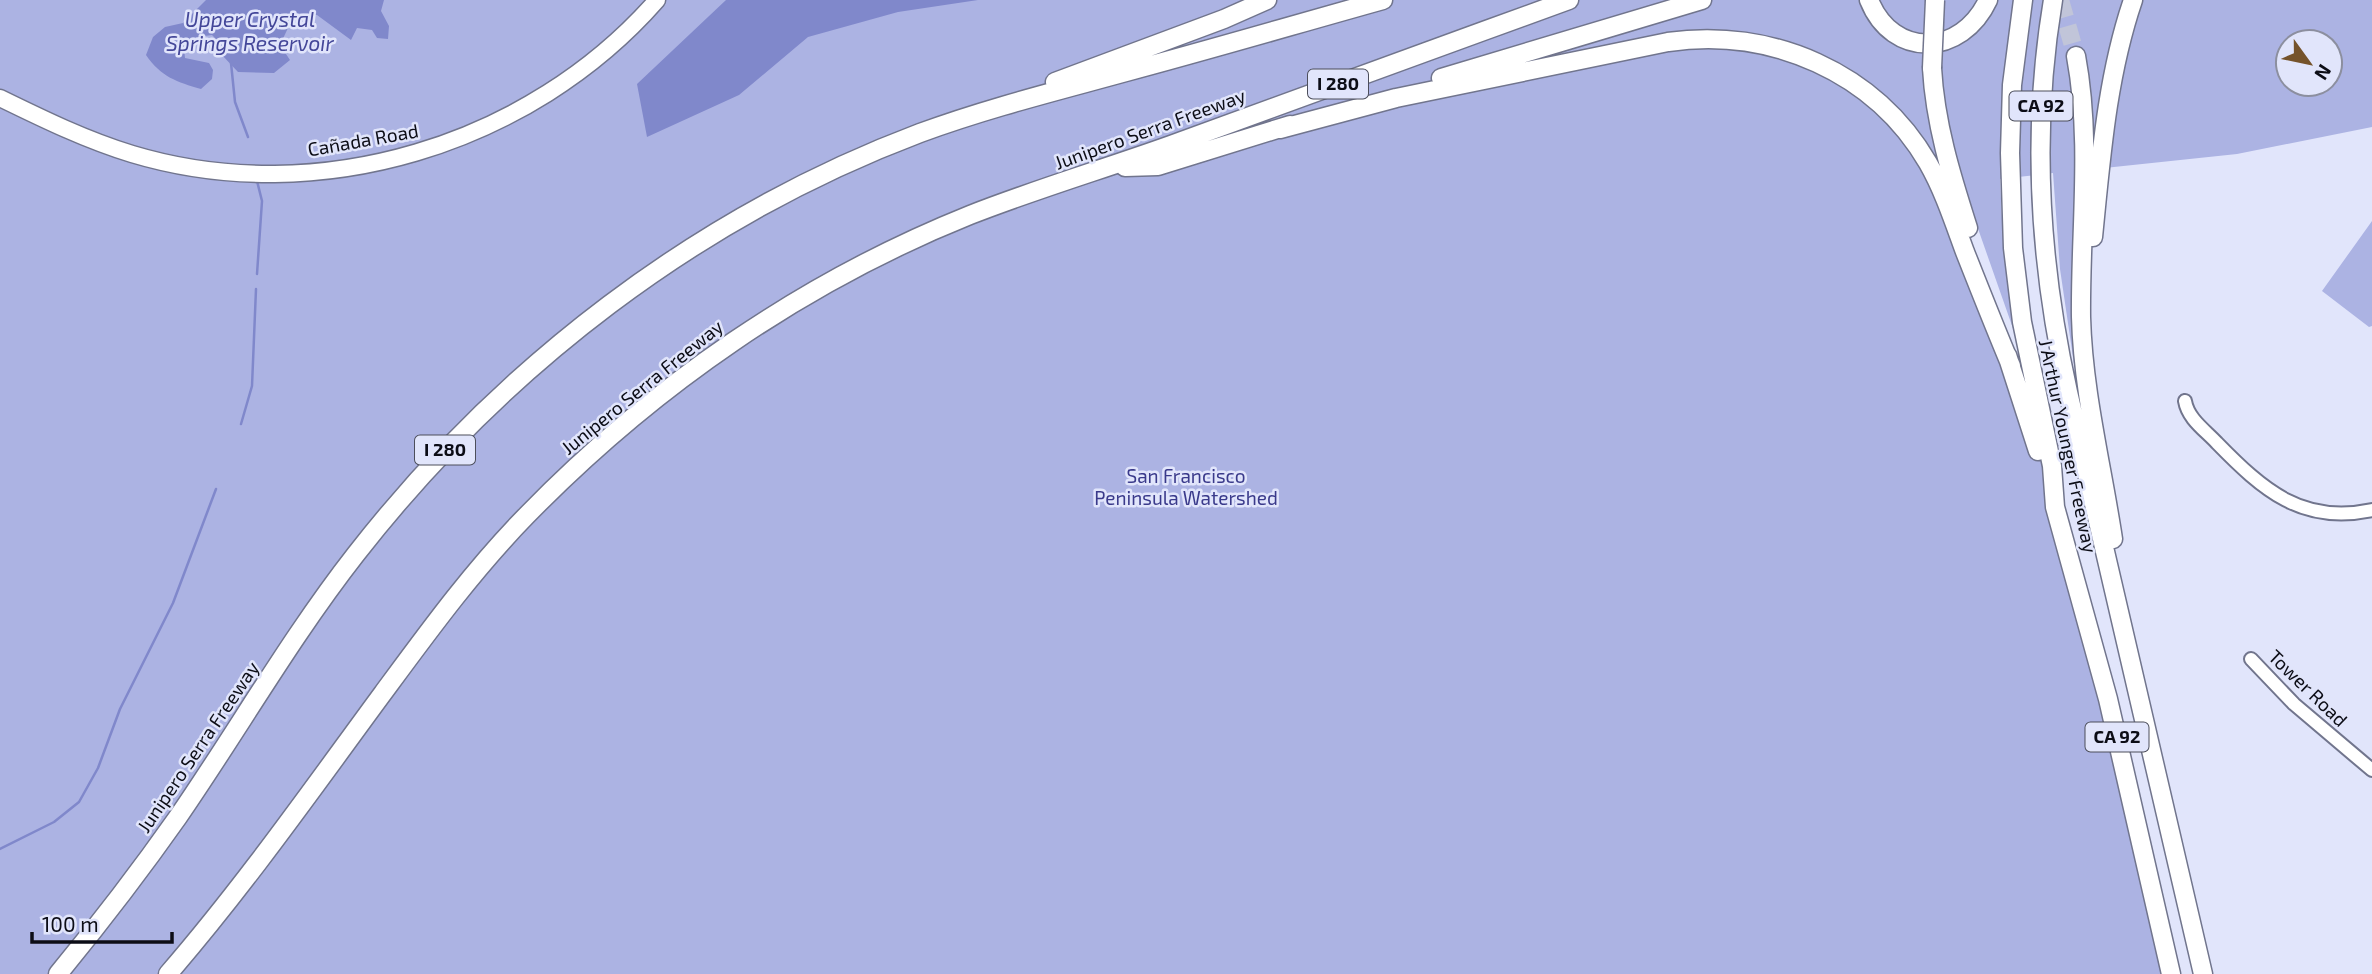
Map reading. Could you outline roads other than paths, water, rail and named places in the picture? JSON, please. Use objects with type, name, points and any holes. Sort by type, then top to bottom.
[{"type":"highway","points":[[993,108],[1267,0]]},
{"type":"highway","name":"Junipero Serra Freeway","points":[[58,974],[166,835],[311,616],[354,556],[441,455],[503,393],[556,346],[616,299],[741,218],[804,184],[878,150],[993,108],[1382,0]]},
{"type":"highway","name":"Junipero Serra Freeway","points":[[168,974],[244,881],[475,572],[562,480],[624,424],[688,373],[754,327],[860,266],[970,215],[1569,0]]},
{"type":"highway","points":[[1280,129],[1310,117],[1702,0]]},
{"type":"highway","points":[[1869,0],[1879,19],[1891,31],[1908,40],[1928,44],[1946,41],[1963,33],[1976,21],[1988,0]]},
{"type":"highway","points":[[1935,0],[1932,68],[1944,147],[2055,507]]},
{"type":"highway","name":"J Arthur Younger Freeway","points":[[2023,0],[2014,64],[2010,181],[2013,247],[2022,322],[2052,466],[2055,507],[2108,699],[2170,972]]},
{"type":"highway","name":"J Arthur Younger Freeway","points":[[2053,0],[2043,72],[2040,132],[2040,193],[2047,272],[2066,382],[2203,974]]},
{"type":"highway","points":[[2082,338],[2109,98],[2120,41],[2133,0]]},
{"type":"highway","points":[[1107,168],[1158,166],[1280,129],[1415,94],[1668,42],[1736,40],[1792,52],[1830,69],[1858,87],[1891,115],[1918,148],[1944,198],[2011,366]]},
{"type":"highway","points":[[2076,56],[2084,111],[2082,338],[2089,399],[2133,646],[2131,667]]},
{"type":"main road","name":"Cañada Road","points":[[0,98],[89,139],[178,165],[240,172],[331,170],[385,161],[440,147],[503,120],[558,88],[589,66],[619,40],[657,0]]},
{"type":"street","points":[[2185,401],[2190,416],[2240,466],[2282,499],[2302,508],[2326,513],[2372,510]]},
{"type":"street","name":"Tower Road","points":[[2251,659],[2294,704],[2372,770]]},
{"type":"water","name":"Upper Crystal Springs Reservoir","points":[[206,0],[384,0],[381,11],[389,26],[388,39],[377,38],[372,30],[357,28],[351,40],[317,15],[295,13],[280,45],[290,60],[274,73],[238,72],[221,54],[219,42],[212,35],[190,38],[184,48],[185,58],[209,63],[213,70],[212,79],[201,89],[170,78],[146,55],[153,37],[165,27],[183,23]]},
{"type":"water","points":[[726,0],[978,0],[898,12],[808,37],[739,95],[647,137],[637,84]]},
{"type":"waterway","points":[[231,63],[235,102],[248,137]]},
{"type":"waterway","points":[[257,181],[262,201],[257,274]]},
{"type":"waterway","points":[[241,424],[252,386],[256,289]]},
{"type":"waterway","points":[[0,849],[54,822],[79,802],[98,768],[120,709],[173,603],[216,489]]},
{"type":"tunnel","points":[[2060,0],[2076,56]]},
{"type":"park label","name":"San Francisco Peninsula Watershed","points":[[1186,487]]}]
